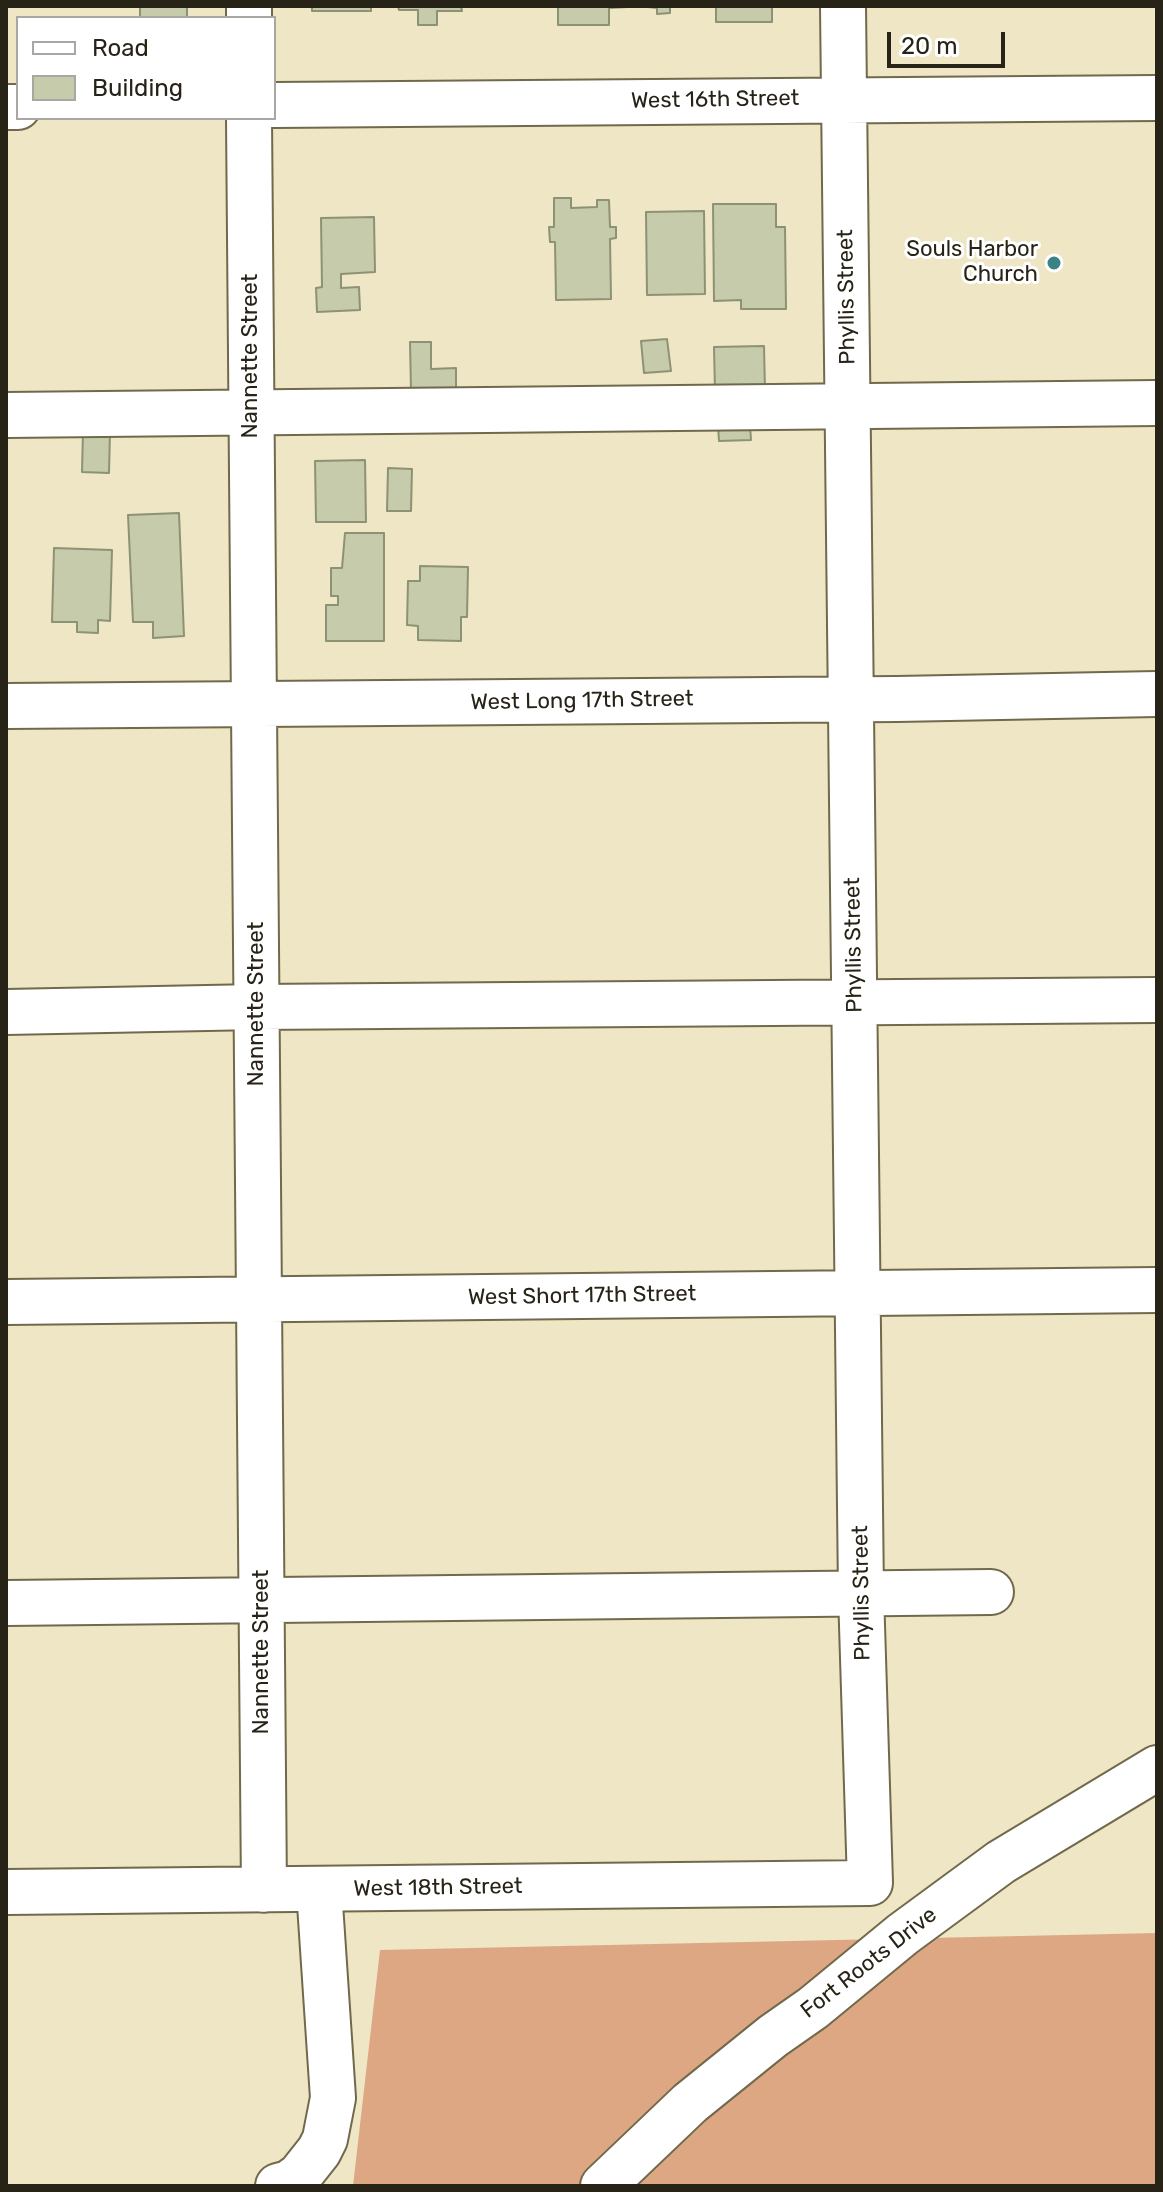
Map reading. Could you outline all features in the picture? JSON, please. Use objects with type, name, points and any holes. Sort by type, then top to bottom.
[{"type":"street","name":"Phyllis Street","points":[[843,6],[861,1593],[870,1883]]},
{"type":"street","name":"West 16th Street","points":[[276,105],[1157,98]]},
{"type":"street","name":"Nannette Street","points":[[249,120],[264,1890]]},
{"type":"street","points":[[6,415],[1157,403]]},
{"type":"street","name":"West Long 17th Street","points":[[6,706],[1157,694]]},
{"type":"street","points":[[6,1012],[1157,1000]]},
{"type":"street","name":"West Short 17th Street","points":[[6,1302],[1157,1290]]},
{"type":"street","points":[[6,1603],[991,1592]]},
{"type":"street","name":"Fort Roots Drive","points":[[603,2186],[690,2103],[903,1934],[1001,1862],[1157,1768]]},
{"type":"street","name":"West 18th Street","points":[[6,1892],[870,1883]]},
{"type":"street","points":[[278,2186],[300,2175],[319,2151],[325,2139],[333,2098],[319,1889]]},
{"type":"shaded area","points":[[1157,1933],[1157,2186],[353,2186],[380,1950]]},
{"type":"building","points":[[140,6],[187,6],[187,16],[140,16]]},
{"type":"building","points":[[312,6],[371,6],[371,11],[312,11]]},
{"type":"building","points":[[398,6],[461,6],[462,11],[437,11],[437,25],[418,25],[418,10],[399,10]]},
{"type":"building","points":[[558,6],[628,7],[609,8],[609,25],[558,25]]},
{"type":"building","points":[[639,6],[670,6],[670,13],[657,14],[657,8]]},
{"type":"building","points":[[716,6],[772,6],[772,22],[716,22]]},
{"type":"building","points":[[554,198],[571,198],[571,208],[597,207],[597,200],[609,200],[610,227],[616,227],[616,238],[610,239],[611,299],[556,300],[555,242],[550,242],[549,227],[554,227]]},
{"type":"building","points":[[713,204],[776,204],[776,227],[785,227],[786,309],[741,309],[741,300],[714,301]]},
{"type":"building","points":[[704,211],[705,294],[647,295],[646,212]]},
{"type":"building","points":[[374,217],[375,272],[341,274],[341,288],[359,287],[360,310],[317,312],[316,288],[322,287],[321,218]]},
{"type":"building","points":[[667,339],[671,371],[644,373],[641,341]]},
{"type":"building","points":[[410,342],[431,342],[431,369],[456,368],[456,390],[411,391]]},
{"type":"building","points":[[764,346],[765,391],[715,392],[714,347]]},
{"type":"building","points":[[750,425],[751,440],[719,441],[718,426]]},
{"type":"building","points":[[83,431],[110,431],[109,473],[82,472]]},
{"type":"building","points":[[365,460],[366,522],[316,522],[315,461]]},
{"type":"building","points":[[388,468],[412,469],[411,511],[387,511]]},
{"type":"building","points":[[179,513],[184,636],[153,638],[153,622],[133,622],[128,515]]},
{"type":"building","points":[[345,533],[384,533],[384,641],[326,641],[326,605],[338,605],[338,596],[331,596],[331,568],[342,568]]},
{"type":"building","points":[[54,548],[112,550],[110,621],[98,620],[98,633],[77,632],[77,622],[52,622]]},
{"type":"building","points":[[420,566],[468,567],[467,617],[461,617],[461,641],[418,640],[418,626],[407,625],[408,581],[420,581]]},
{"type":"place","name":"Souls Harbor Church","points":[[1054,263]]}]
